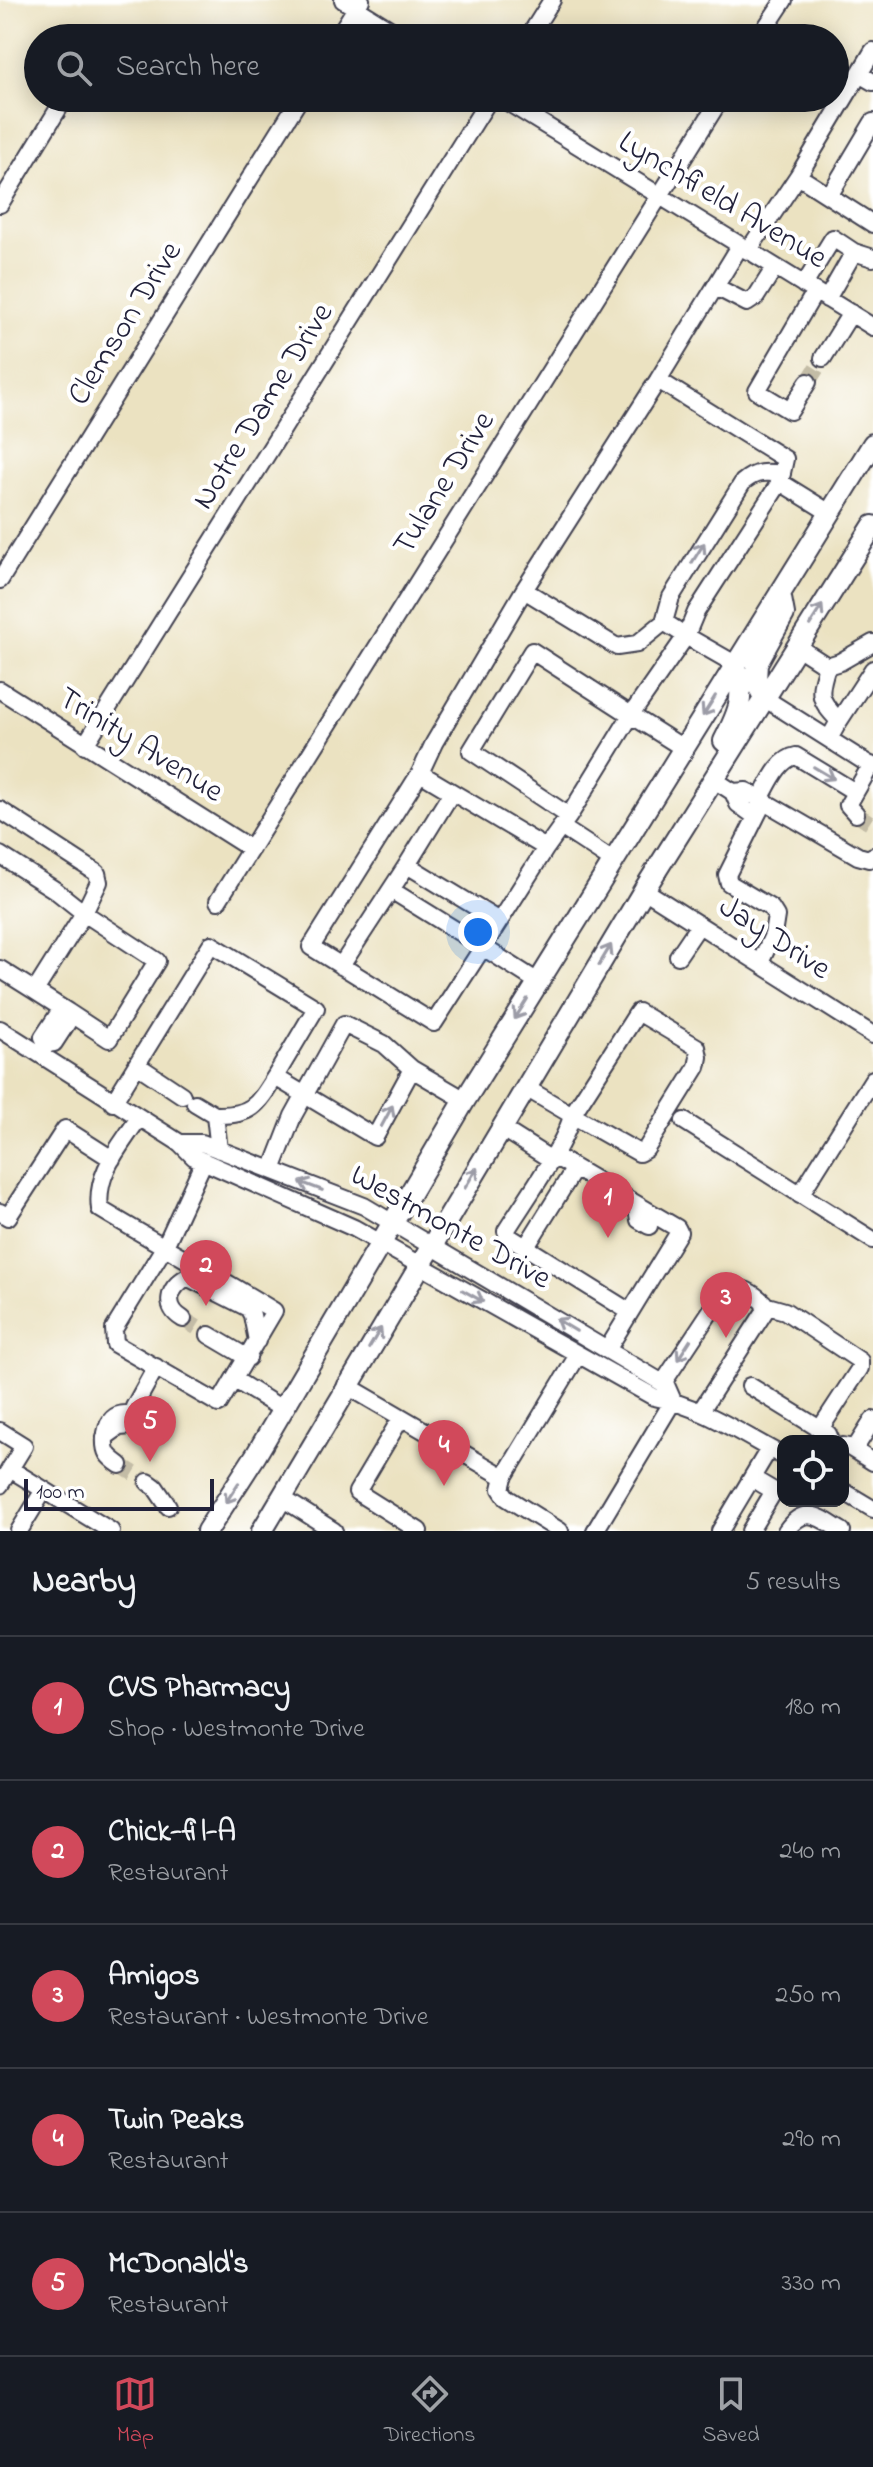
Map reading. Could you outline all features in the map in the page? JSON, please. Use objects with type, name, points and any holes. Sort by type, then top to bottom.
[{"type":"main road","points":[[207,1531],[465,1100],[873,444]]},
{"type":"main road","points":[[262,1531],[346,1385],[644,890],[796,646],[870,538]]},
{"type":"main road","points":[[764,698],[756,681],[757,663],[784,614],[780,593]]},
{"type":"main road","points":[[687,821],[740,703],[742,692],[735,664]]},
{"type":"street","points":[[537,24],[552,0]]},
{"type":"street","points":[[768,24],[784,0]]},
{"type":"street","points":[[343,24],[353,3],[384,24]]},
{"type":"street","points":[[849,102],[866,78],[873,51]]},
{"type":"street","points":[[0,204],[56,112]]},
{"type":"street","name":"Clemson Drive","points":[[0,580],[291,112]]},
{"type":"street","name":"Notre Dame Drive","points":[[85,745],[481,112]]},
{"type":"street","name":"Lynchfield Avenue","points":[[523,112],[873,327]]},
{"type":"street","name":"Tulane Drive","points":[[218,901],[712,112]]},
{"type":"street","points":[[658,380],[785,459],[781,478],[696,612],[686,636],[631,715],[434,1023],[311,947],[420,773],[434,743],[524,590],[716,287],[842,112]]},
{"type":"street","points":[[829,196],[873,122]]},
{"type":"street","points":[[798,176],[873,224]]},
{"type":"street","points":[[808,382],[790,411],[757,391],[815,292],[833,238],[854,252],[873,258]]},
{"type":"street","points":[[815,292],[854,252]]},
{"type":"street","points":[[716,287],[747,303],[756,297],[775,267]]},
{"type":"street","points":[[823,358],[851,313]]},
{"type":"street","points":[[524,590],[617,647],[637,644],[664,622],[671,597],[743,482],[752,474],[762,472],[781,478],[830,513]]},
{"type":"street","points":[[664,622],[735,664]]},
{"type":"street","points":[[829,739],[873,666],[868,646],[873,632]]},
{"type":"street","points":[[796,646],[827,666],[868,646]]},
{"type":"street","points":[[613,861],[471,751],[532,651],[683,748]]},
{"type":"street","points":[[827,666],[819,689],[824,705],[839,721]]},
{"type":"street","name":"Trinity Avenue","points":[[0,690],[251,849]]},
{"type":"street","points":[[764,698],[872,766],[848,805],[856,814]]},
{"type":"street","points":[[760,963],[773,935],[776,916],[771,908],[729,883],[727,875],[782,764],[788,757],[796,756],[855,792]]},
{"type":"street","points":[[420,773],[546,848]]},
{"type":"street","points":[[713,779],[733,792],[738,804],[760,807],[858,856],[869,859],[873,856]]},
{"type":"street","points":[[341,966],[452,792]]},
{"type":"street","points":[[0,810],[97,873],[99,882],[84,913],[35,991]]},
{"type":"street","points":[[0,855],[157,961],[109,1039],[0,969]]},
{"type":"street","points":[[407,865],[499,921]]},
{"type":"street","points":[[391,890],[538,982]]},
{"type":"street","name":"Jay Drive","points":[[644,890],[873,1035]]},
{"type":"street","points":[[678,956],[699,925]]},
{"type":"street","points":[[113,1103],[211,944],[316,1008],[275,1077],[247,1112],[215,1115],[137,1065]]},
{"type":"street","points":[[526,1088],[572,1115],[639,1153],[651,1142],[697,1067],[697,1047],[638,1012],[572,1115],[570,1124],[506,1231],[508,1236],[630,1312]]},
{"type":"street","points":[[43,1050],[43,1037],[57,1016],[67,1014]]},
{"type":"street","points":[[272,1170],[293,1116],[344,1024],[384,1044],[412,1069],[465,1100]]},
{"type":"street","name":"Westmonte Drive","points":[[0,1029],[43,1050],[113,1103],[180,1143],[194,1157],[379,1242],[654,1397],[700,1412],[776,1453]]},
{"type":"street","points":[[275,1077],[375,1137],[412,1069]]},
{"type":"street","points":[[800,1195],[873,1079]]},
{"type":"street","points":[[215,1115],[219,1150]]},
{"type":"street","points":[[138,1119],[104,1170],[100,1209],[165,1246],[274,1311],[219,1404],[115,1344],[114,1329],[165,1246],[204,1161]]},
{"type":"street","points":[[684,1121],[873,1240]]},
{"type":"street","points":[[501,1128],[550,1159],[561,1160],[575,1168],[677,1228],[679,1232],[661,1233],[639,1220],[636,1204]]},
{"type":"street","points":[[3,1220],[65,1129],[112,1159]]},
{"type":"street","name":"Westmonte Drive","points":[[180,1143],[202,1143],[364,1206],[663,1383]]},
{"type":"street","points":[[526,1247],[575,1168]]},
{"type":"street","points":[[607,1350],[630,1312],[661,1233]]},
{"type":"street","points":[[183,1319],[172,1312],[169,1303],[177,1285],[187,1277],[248,1308],[257,1341]]},
{"type":"street","points":[[595,1531],[673,1401],[663,1383],[726,1288],[738,1286],[757,1297],[765,1311],[700,1412]]},
{"type":"street","points":[[750,1386],[826,1435],[860,1368],[860,1361],[785,1311],[764,1305]]},
{"type":"street","points":[[209,1335],[248,1358]]},
{"type":"street","points":[[560,1531],[507,1498],[501,1489],[504,1477],[578,1355]]},
{"type":"street","points":[[134,1407],[156,1367]]},
{"type":"street","points":[[235,1380],[282,1409]]},
{"type":"street","points":[[346,1385],[504,1477]]},
{"type":"street","points":[[401,1418],[357,1492],[419,1531]]},
{"type":"street","points":[[849,1447],[873,1420]]},
{"type":"street","points":[[120,1465],[104,1450],[105,1437],[119,1427],[159,1424]]},
{"type":"street","points":[[0,1431],[24,1446],[0,1485]]},
{"type":"street","points":[[849,1449],[873,1462]]},
{"type":"street","points":[[720,1531],[752,1478],[776,1453]]},
{"type":"street","points":[[10,1469],[111,1531]]},
{"type":"street","points":[[750,1531],[774,1491],[752,1478]]},
{"type":"street","points":[[148,1482],[168,1506]]},
{"type":"street","points":[[19,1531],[44,1490]]},
{"type":"street","points":[[849,1495],[873,1509]]},
{"type":"street","points":[[282,1498],[334,1531]]},
{"type":"street","points":[[786,1531],[791,1524],[808,1514],[815,1514],[842,1531]]},
{"type":"tunnel","points":[[808,382],[823,358]]},
{"type":"tunnel","points":[[856,814],[873,825]]},
{"type":"tunnel","points":[[183,1319],[209,1335]]},
{"type":"tunnel","points":[[120,1465],[148,1482]]},
{"type":"place","name":"CVS Pharmacy","points":[[608,1238]]},
{"type":"place","name":"Chick-fil-A","points":[[206,1306]]},
{"type":"place","name":"Amigos","points":[[726,1338]]},
{"type":"place","name":"McDonald's","points":[[150,1462]]},
{"type":"place","name":"Twin Peaks","points":[[444,1486]]}]
